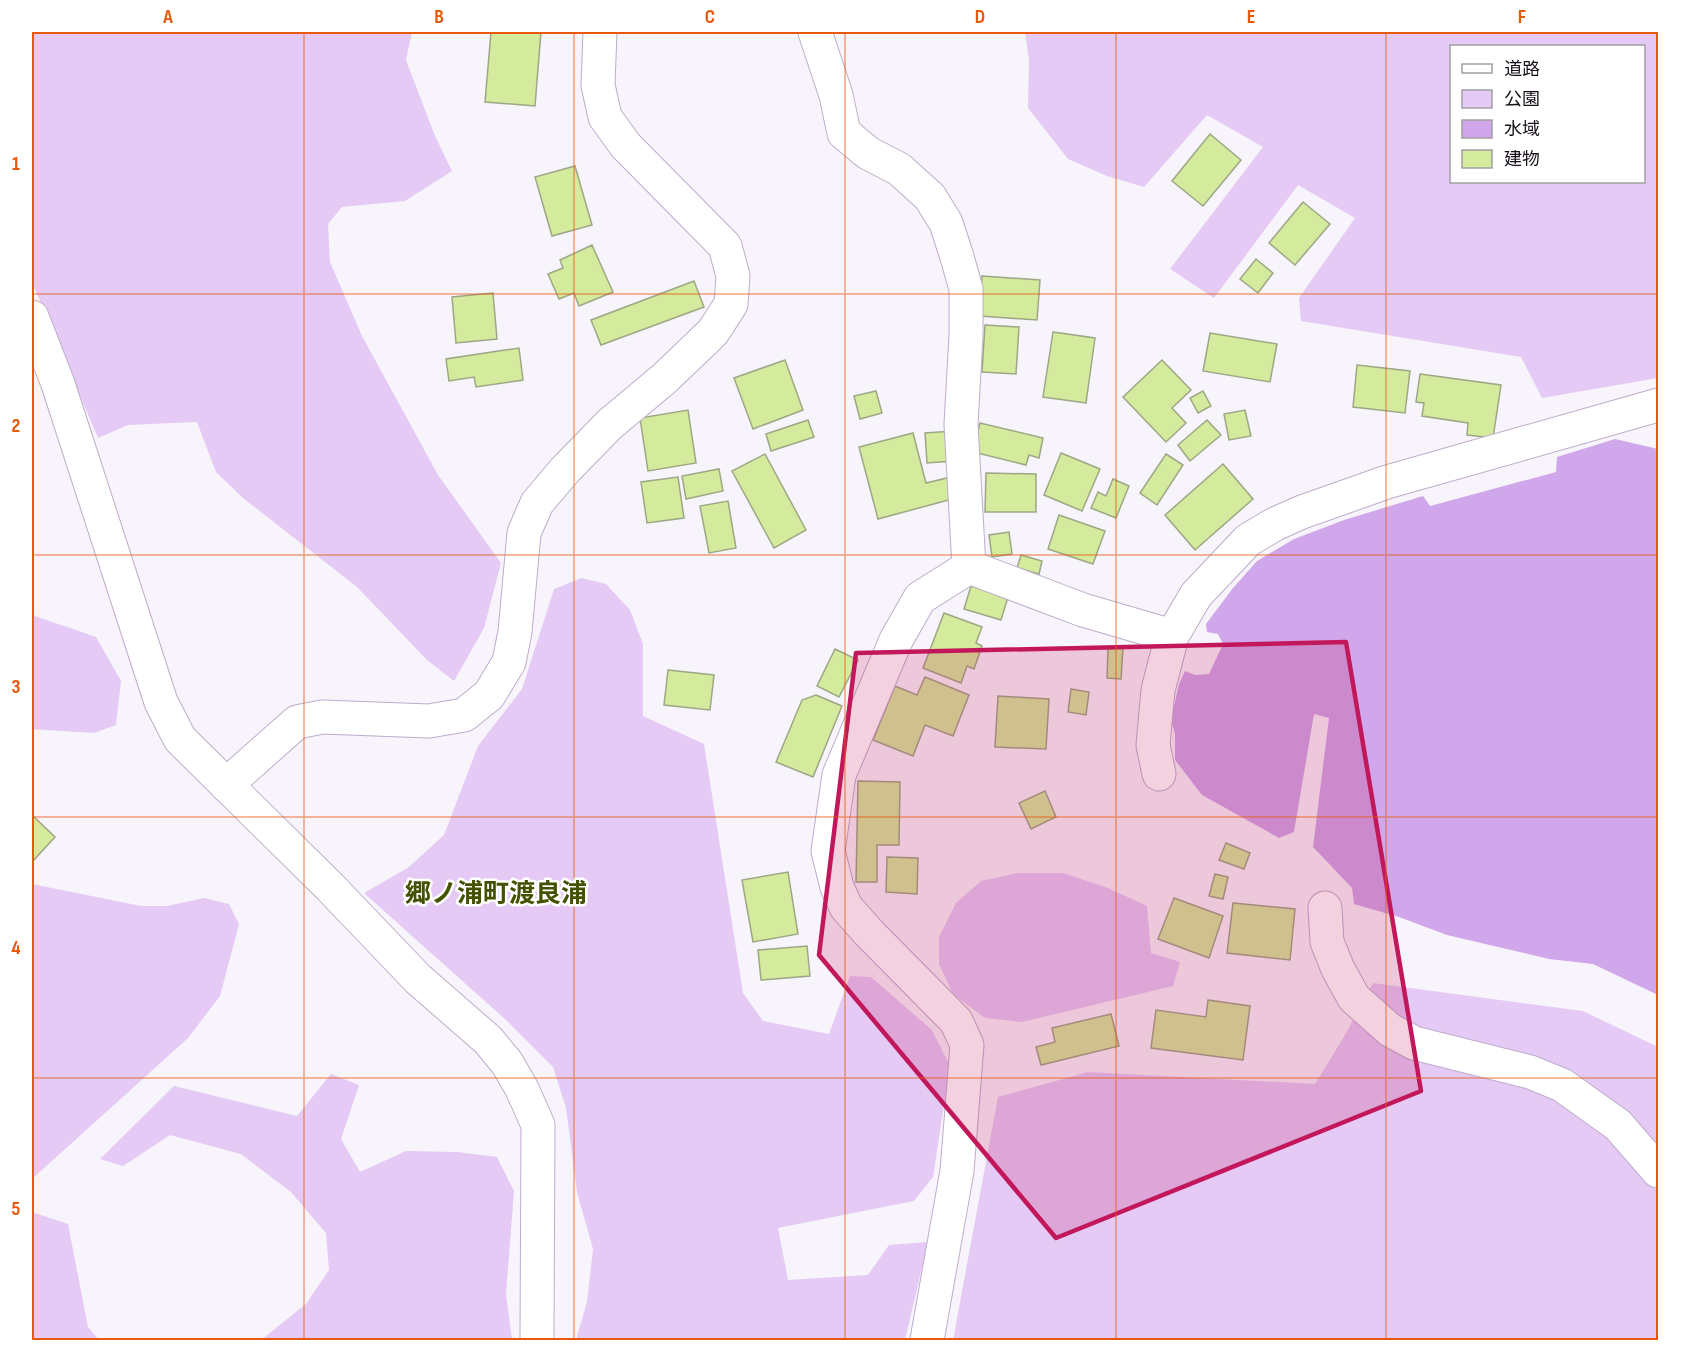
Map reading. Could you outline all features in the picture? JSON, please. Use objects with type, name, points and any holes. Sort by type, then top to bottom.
[{"type":"street","points":[[225,785],[297,722],[322,717],[429,721],[464,716],[489,695],[509,662],[515,632],[524,533],[537,503],[565,470],[610,424],[665,378],[713,332],[731,304],[733,276],[725,246],[626,146],[605,117],[598,85],[600,32]]},
{"type":"street","points":[[815,32],[836,95],[844,133],[868,153],[899,170],[930,197],[946,223],[957,256],[966,289],[961,424],[969,567]]},
{"type":"street","points":[[32,316],[58,384],[161,702],[180,739],[330,887],[418,979],[488,1041],[507,1064],[522,1089],[538,1125],[537,1341]]},
{"type":"street","points":[[1159,774],[1153,745],[1158,690],[1172,636],[1196,595],[1248,540],[1302,512],[1387,482],[1659,405]]},
{"type":"street","points":[[969,567],[1083,610],[1172,636]]},
{"type":"street","points":[[927,1341],[957,1171],[967,1045],[956,1021],[846,907],[837,887],[828,851],[840,775],[896,640],[920,598],[969,567]]},
{"type":"street","points":[[1325,908],[1327,942],[1338,969],[1354,998],[1390,1030],[1414,1043],[1530,1072],[1562,1085],[1618,1125],[1659,1171]]},
{"type":"highlighted area","points":[[1346,642],[1421,1091],[1056,1238],[819,955],[856,653]]},
{"type":"green space","points":[[32,32],[412,32],[406,60],[435,136],[452,171],[405,201],[342,207],[328,224],[330,262],[362,336],[438,475],[501,563],[484,628],[454,681],[427,660],[357,587],[243,498],[216,472],[197,422],[128,425],[98,438],[32,282]]},
{"type":"green space","points":[[1025,32],[1658,32],[1658,378],[1542,398],[1521,357],[1301,321],[1299,298],[1355,218],[1298,185],[1214,298],[1170,269],[1263,147],[1207,115],[1144,187],[1107,176],[1068,159],[1028,108],[1029,60]]},
{"type":"green space","points":[[582,578],[606,584],[630,610],[643,644],[643,716],[704,744],[743,993],[763,1021],[829,1034],[850,976],[871,977],[932,1030],[950,1066],[933,1177],[914,1201],[778,1228],[788,1280],[868,1275],[889,1245],[928,1242],[905,1340],[576,1340],[587,1302],[593,1249],[577,1192],[566,1108],[553,1067],[506,1020],[364,893],[409,867],[444,835],[478,746],[522,689],[554,589]]},
{"type":"green space","points":[[32,615],[96,637],[121,681],[116,725],[94,733],[32,729]]},
{"type":"green space","points":[[1018,873],[1063,873],[1108,888],[1147,906],[1151,953],[1180,962],[1173,986],[1022,1022],[985,1018],[953,994],[939,964],[939,937],[956,903],[981,881]]},
{"type":"green space","points":[[32,884],[141,906],[167,906],[204,898],[229,904],[239,924],[220,996],[188,1038],[32,1179]]},
{"type":"green space","points":[[1373,983],[1583,1011],[1658,1047],[1658,1340],[953,1340],[998,1097],[1088,1072],[1315,1084]]},
{"type":"green space","points":[[331,1074],[359,1085],[341,1139],[360,1172],[406,1151],[457,1152],[497,1157],[514,1191],[506,1294],[512,1340],[261,1340],[306,1304],[329,1270],[326,1233],[291,1192],[241,1154],[170,1135],[123,1166],[100,1159],[174,1086],[297,1116]]},
{"type":"green space","points":[[32,1212],[68,1224],[88,1327],[99,1340],[32,1340]]},
{"type":"water","points":[[1615,439],[1658,449],[1658,995],[1593,964],[1549,959],[1447,935],[1399,917],[1354,904],[1352,888],[1313,847],[1329,718],[1314,714],[1294,832],[1279,838],[1202,795],[1175,760],[1175,734],[1171,720],[1179,684],[1185,671],[1195,675],[1209,674],[1223,644],[1218,634],[1207,632],[1206,624],[1257,561],[1294,539],[1344,520],[1423,496],[1430,506],[1556,472],[1557,457]]},
{"type":"building","points":[[491,32],[541,32],[535,106],[485,102]]},
{"type":"building","points":[[1210,134],[1241,160],[1203,206],[1172,181]]},
{"type":"building","points":[[575,166],[592,225],[552,236],[535,177]]},
{"type":"building","points":[[1303,202],[1330,224],[1295,265],[1269,243]]},
{"type":"building","points":[[592,245],[613,292],[579,306],[574,293],[559,299],[548,274],[563,268],[560,260]]},
{"type":"building","points":[[1256,259],[1273,273],[1258,293],[1240,279]]},
{"type":"building","points":[[982,276],[1040,280],[1037,320],[980,316]]},
{"type":"building","points":[[694,281],[704,307],[601,345],[591,320]]},
{"type":"building","points":[[493,293],[497,339],[456,343],[452,297]]},
{"type":"building","points":[[985,325],[1019,327],[1016,374],[982,372]]},
{"type":"building","points":[[1053,332],[1095,338],[1086,403],[1043,397]]},
{"type":"building","points":[[1210,333],[1277,344],[1270,382],[1203,371]]},
{"type":"building","points":[[519,348],[523,380],[476,387],[474,377],[449,381],[446,359]]},
{"type":"building","points":[[785,360],[803,410],[753,429],[734,378]]},
{"type":"building","points":[[1162,360],[1191,390],[1172,408],[1186,423],[1166,442],[1123,397]]},
{"type":"building","points":[[1357,365],[1410,371],[1405,413],[1353,407]]},
{"type":"building","points":[[1420,374],[1501,385],[1493,438],[1467,435],[1468,423],[1422,416],[1424,403],[1416,402]]},
{"type":"building","points":[[876,391],[882,413],[860,419],[854,396]]},
{"type":"building","points":[[1203,391],[1211,406],[1198,413],[1190,398]]},
{"type":"building","points":[[688,410],[696,463],[648,471],[640,418]]},
{"type":"building","points":[[1245,410],[1251,436],[1229,440],[1224,414]]},
{"type":"building","points":[[808,420],[814,437],[771,451],[766,434]]},
{"type":"building","points":[[1207,420],[1221,435],[1190,461],[1178,445]]},
{"type":"building","points":[[980,423],[1043,438],[1039,458],[1029,455],[1026,465],[973,452]]},
{"type":"building","points":[[953,431],[954,461],[927,463],[925,433]]},
{"type":"building","points":[[913,433],[926,483],[951,477],[956,498],[878,519],[859,447]]},
{"type":"building","points":[[1061,453],[1100,469],[1082,511],[1044,495]]},
{"type":"building","points":[[765,454],[806,530],[774,548],[732,471]]},
{"type":"building","points":[[1166,454],[1183,465],[1157,505],[1140,493]]},
{"type":"building","points":[[1223,464],[1253,499],[1195,550],[1165,515]]},
{"type":"building","points":[[719,469],[723,491],[686,499],[682,476]]},
{"type":"building","points":[[986,473],[1036,474],[1036,512],[985,512]]},
{"type":"building","points":[[678,477],[684,518],[647,523],[641,482]]},
{"type":"building","points":[[1113,479],[1129,486],[1116,518],[1091,508],[1098,492],[1106,496]]},
{"type":"building","points":[[728,501],[736,548],[709,553],[700,506]]},
{"type":"building","points":[[1059,515],[1105,531],[1093,564],[1048,549]]},
{"type":"building","points":[[1009,532],[1012,554],[992,557],[989,535]]},
{"type":"building","points":[[1021,555],[1042,561],[1039,574],[1017,568]]},
{"type":"building","points":[[971,586],[1008,597],[1001,620],[964,609]]},
{"type":"building","points":[[944,613],[982,627],[976,643],[982,646],[974,669],[967,666],[961,683],[923,668]]},
{"type":"building","points":[[1108,648],[1123,648],[1121,679],[1107,678]]},
{"type":"building","points":[[835,649],[858,660],[839,697],[817,686]]},
{"type":"building","points":[[668,670],[714,675],[710,710],[664,705]]},
{"type":"building","points":[[925,677],[969,695],[953,736],[925,725],[913,756],[873,740],[895,686],[917,695]]},
{"type":"building","points":[[1071,689],[1089,692],[1086,715],[1068,712]]},
{"type":"building","points":[[816,695],[842,706],[813,777],[776,762],[802,700]]},
{"type":"building","points":[[998,696],[1049,699],[1046,749],[995,747]]},
{"type":"building","points":[[858,781],[900,782],[899,845],[877,845],[877,882],[856,882]]},
{"type":"building","points":[[1045,791],[1056,817],[1031,829],[1019,803]]},
{"type":"building","points":[[32,815],[55,837],[32,862]]},
{"type":"building","points":[[1226,843],[1250,853],[1244,869],[1219,860]]},
{"type":"building","points":[[887,857],[918,858],[917,894],[886,892]]},
{"type":"building","points":[[788,872],[798,934],[753,942],[742,880]]},
{"type":"building","points":[[1215,874],[1228,877],[1223,899],[1209,896]]},
{"type":"building","points":[[1174,898],[1223,916],[1209,958],[1158,939]]},
{"type":"building","points":[[1233,903],[1295,909],[1290,960],[1227,953]]},
{"type":"building","points":[[807,946],[810,976],[761,980],[758,950]]},
{"type":"building","points":[[1208,1000],[1250,1006],[1243,1060],[1151,1048],[1156,1010],[1206,1017]]},
{"type":"building","points":[[1111,1014],[1119,1046],[1041,1065],[1036,1047],[1055,1042],[1052,1028]]},
{"type":"district","name":"郷ノ浦町渡良浦","points":[[496,894]]}]
